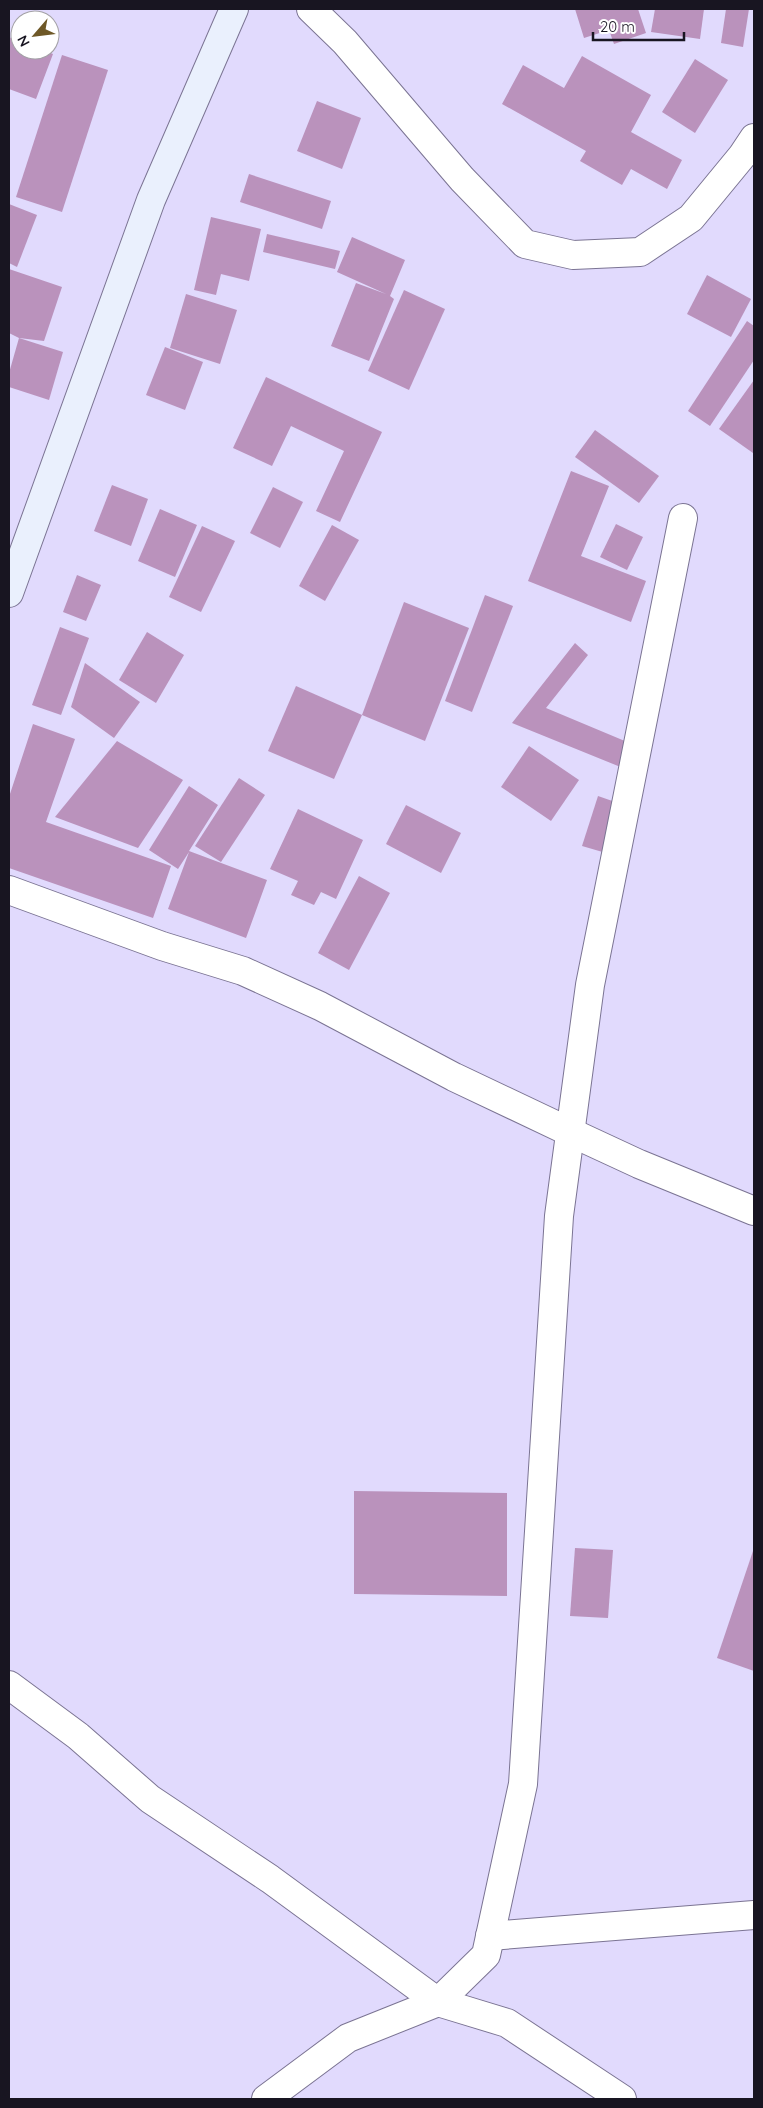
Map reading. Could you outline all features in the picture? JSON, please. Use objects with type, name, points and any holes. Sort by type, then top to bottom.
[{"type":"main road","points":[[9,593],[151,200],[234,9]]},
{"type":"street","points":[[311,9],[345,42],[462,179],[525,244],[573,255],[640,252],[690,218],[742,156],[754,138]]},
{"type":"street","points":[[266,2099],[348,2038],[438,2002],[486,1955],[523,1784],[558,1216],[590,984],[683,518]]},
{"type":"street","points":[[9,890],[162,946],[243,971],[320,1006],[454,1077],[570,1132],[639,1164],[754,1211]]},
{"type":"street","points":[[9,1685],[78,1736],[150,1799],[270,1880],[438,2002],[507,2023],[622,2099]]},
{"type":"street","points":[[490,1936],[754,1915]]},
{"type":"building","points":[[575,9],[638,9],[646,33],[614,44],[609,30],[584,38]]},
{"type":"building","points":[[655,9],[704,9],[700,39],[651,32]]},
{"type":"building","points":[[726,9],[749,9],[743,47],[721,43]]},
{"type":"building","points":[[9,37],[10,60],[51,60],[36,99],[9,89]]},
{"type":"building","points":[[62,55],[108,70],[62,212],[16,197]]},
{"type":"building","points":[[582,56],[651,95],[631,132],[682,160],[667,189],[631,169],[622,185],[580,161],[586,151],[502,104],[523,65],[564,88]]},
{"type":"building","points":[[695,59],[728,80],[695,133],[662,112]]},
{"type":"building","points":[[317,101],[361,118],[342,169],[297,151]]},
{"type":"building","points":[[249,174],[331,201],[322,229],[240,202]]},
{"type":"building","points":[[9,204],[37,215],[17,267],[9,263]]},
{"type":"building","points":[[211,217],[261,229],[249,281],[221,274],[216,295],[194,290]]},
{"type":"building","points":[[267,234],[340,251],[335,269],[263,252]]},
{"type":"building","points":[[352,237],[405,260],[390,296],[394,299],[369,361],[331,346],[356,283],[386,294],[337,272]]},
{"type":"building","points":[[9,269],[62,287],[44,341],[19,338],[9,333]]},
{"type":"building","points":[[707,275],[751,299],[731,337],[687,314]]},
{"type":"building","points":[[404,290],[445,309],[409,390],[368,371]]},
{"type":"building","points":[[186,294],[237,310],[220,364],[170,348]]},
{"type":"building","points":[[747,321],[754,326],[754,360],[710,426],[688,411]]},
{"type":"building","points":[[19,338],[63,352],[49,400],[9,387],[9,373]]},
{"type":"building","points":[[165,347],[203,362],[185,410],[146,395]]},
{"type":"building","points":[[266,377],[382,432],[340,522],[316,511],[344,451],[291,426],[272,466],[233,448]]},
{"type":"building","points":[[754,380],[754,451],[753,453],[719,429]]},
{"type":"building","points":[[595,430],[659,476],[639,503],[575,457]]},
{"type":"building","points":[[571,471],[609,486],[581,556],[646,581],[631,622],[528,581]]},
{"type":"building","points":[[112,485],[148,499],[131,546],[94,531]]},
{"type":"building","points":[[273,487],[303,502],[280,548],[250,533]]},
{"type":"building","points":[[160,509],[197,525],[175,577],[138,561]]},
{"type":"building","points":[[616,524],[643,537],[627,570],[600,557]]},
{"type":"building","points":[[332,525],[359,540],[325,601],[299,586]]},
{"type":"building","points":[[202,526],[235,541],[201,612],[169,597]]},
{"type":"building","points":[[77,575],[101,585],[86,621],[63,612]]},
{"type":"building","points":[[485,595],[513,606],[472,712],[445,701]]},
{"type":"building","points":[[404,602],[469,628],[425,741],[362,715]]},
{"type":"building","points":[[60,627],[89,638],[61,715],[32,705]]},
{"type":"building","points":[[147,632],[184,655],[156,703],[119,680]]},
{"type":"building","points":[[575,643],[588,655],[546,708],[632,744],[623,768],[512,723]]},
{"type":"building","points":[[85,663],[140,702],[114,738],[71,707]]},
{"type":"building","points":[[296,686],[362,715],[334,779],[268,751]]},
{"type":"building","points":[[33,724],[75,739],[46,822],[171,866],[153,918],[9,868],[9,797]]},
{"type":"building","points":[[117,741],[183,780],[138,848],[55,817]]},
{"type":"building","points":[[529,746],[579,780],[551,821],[501,787]]},
{"type":"building","points":[[239,778],[265,795],[221,862],[195,846]]},
{"type":"building","points":[[189,786],[218,805],[189,851],[267,880],[246,938],[168,909],[189,852],[178,869],[149,850]]},
{"type":"building","points":[[598,796],[621,804],[606,853],[582,846]]},
{"type":"building","points":[[406,805],[461,833],[441,873],[386,844]]},
{"type":"building","points":[[298,809],[363,840],[336,899],[321,892],[314,905],[291,895],[298,881],[270,869]]},
{"type":"building","points":[[359,876],[390,893],[349,970],[318,953]]},
{"type":"building","points":[[354,1491],[507,1493],[507,1596],[354,1594]]},
{"type":"building","points":[[575,1548],[613,1550],[608,1618],[570,1616]]},
{"type":"building","points":[[754,1548],[754,1671],[717,1658]]}]
